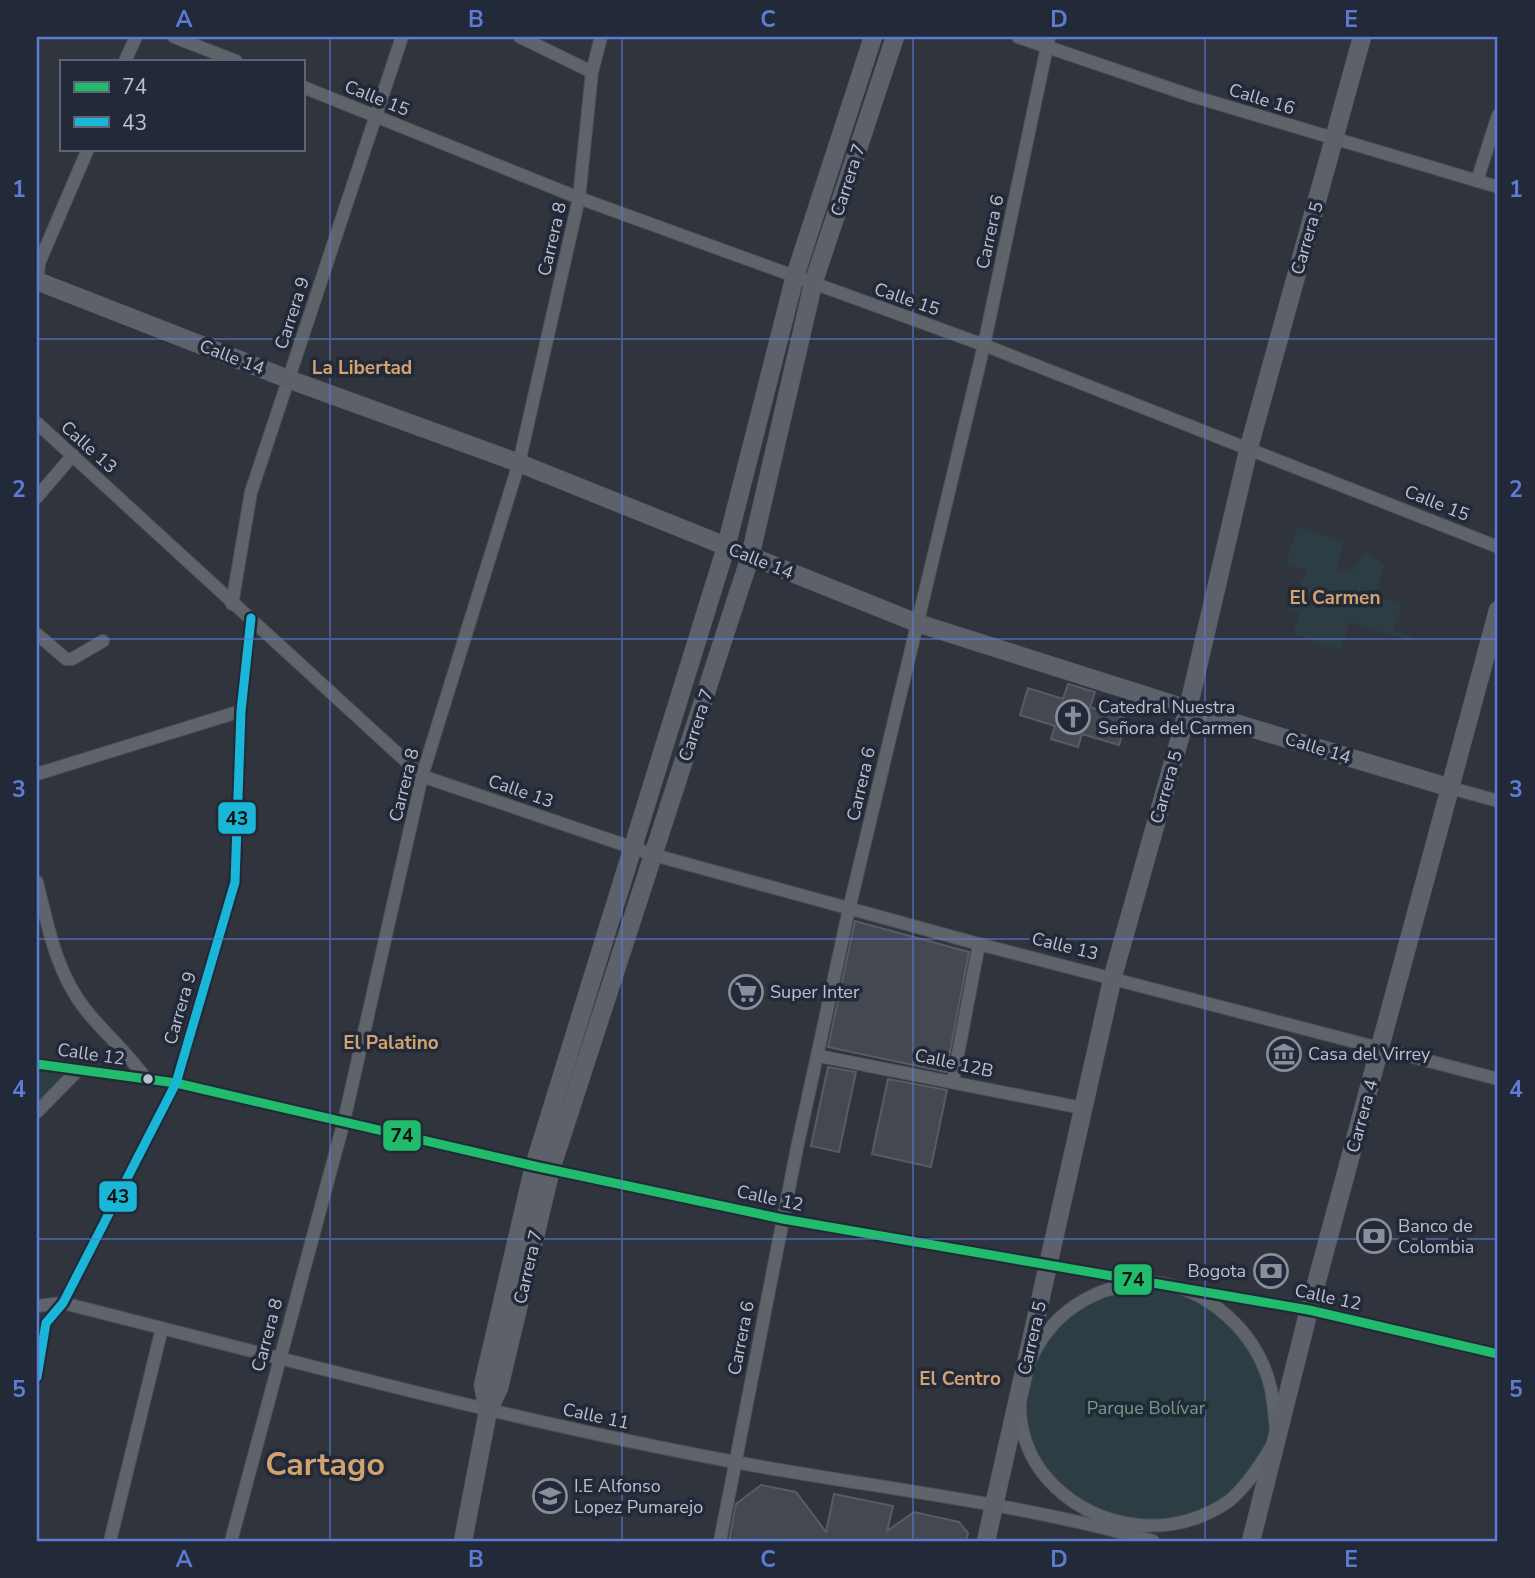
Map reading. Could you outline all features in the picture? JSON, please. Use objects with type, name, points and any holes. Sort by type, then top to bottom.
[{"type":"main road","name":"Carrera 7","points":[[463,1541],[488,1411],[483,1385],[542,1168],[632,848],[726,547],[795,276],[873,37]]},
{"type":"main road","name":"Carrera 7","points":[[542,1168],[654,855],[750,557],[813,284],[895,37]]},
{"type":"main road","name":"Carrera 5","points":[[986,1541],[1113,976],[1188,709],[1249,447],[1362,37]]},
{"type":"main road","name":"Calle 14","points":[[37,282],[288,379],[519,463],[917,623],[1188,709],[1451,788]]},
{"type":"main road","name":"Carrera 4","points":[[1251,1541],[1309,1310],[1498,610]]},
{"type":"street","points":[[125,60],[136,37]]},
{"type":"street","points":[[174,37],[233,60]]},
{"type":"street","name":"Carrera 9","points":[[232,604],[251,492],[402,37]]},
{"type":"street","points":[[520,37],[592,72]]},
{"type":"street","name":"Carrera 8","points":[[231,1541],[344,1121],[422,776],[519,463],[579,198],[592,72],[601,37]]},
{"type":"street","name":"Calle 16","points":[[1018,37],[1048,42],[1335,139],[1498,187]]},
{"type":"street","name":"Carrera 6","points":[[720,1541],[783,1219],[849,909],[984,345],[1048,42]]},
{"type":"street","name":"Calle 15","points":[[304,88],[579,198],[984,345],[1498,547]]},
{"type":"street","points":[[1477,181],[1498,115]]},
{"type":"street","points":[[37,282],[39,264],[88,150]]},
{"type":"street","name":"Calle 13","points":[[37,423],[422,776],[654,855],[979,944],[1113,976],[1380,1048]]},
{"type":"street","points":[[37,497],[73,455]]},
{"type":"street","name":"Carrera 9","points":[[37,1377],[46,1323],[63,1303],[176,1083],[235,882],[241,711],[251,618]]},
{"type":"street","points":[[37,634],[66,659],[72,659],[103,641]]},
{"type":"street","points":[[37,774],[241,711]]},
{"type":"street","name":"Calle 14","points":[[1451,788],[1498,801]]},
{"type":"street","points":[[37,882],[64,976],[85,1009],[132,1059],[146,1079]]},
{"type":"street","points":[[953,1080],[979,944]]},
{"type":"street","points":[[1380,1048],[1498,1079]]},
{"type":"street","name":"Calle 12B","points":[[819,1056],[953,1080],[1082,1108]]},
{"type":"street","name":"Calle 12","points":[[37,1063],[176,1083],[542,1168],[783,1219],[1171,1283],[1309,1310],[1498,1354]]},
{"type":"street","points":[[37,1112],[78,1070]]},
{"type":"street","points":[[1171,1283],[1216,1306],[1252,1344],[1270,1388],[1277,1438],[1242,1488],[1211,1514],[1194,1522],[1156,1532],[1117,1531],[1073,1511],[1040,1475],[1023,1431],[1021,1381],[1048,1332],[1075,1306],[1121,1285],[1171,1283]]},
{"type":"street","name":"Calle 11","points":[[37,1306],[63,1303],[488,1411],[735,1462],[994,1505],[1153,1541]]},
{"type":"street","points":[[110,1541],[162,1328]]},
{"type":"green space","points":[[1297,527],[1344,542],[1337,568],[1351,572],[1365,551],[1385,565],[1375,595],[1402,604],[1394,630],[1414,637],[1412,642],[1350,622],[1340,650],[1293,634],[1299,614],[1287,610],[1307,571],[1286,564]]},
{"type":"green space","points":[[37,1064],[78,1070],[37,1112]]},
{"type":"green space","name":"Parque Bolívar","points":[[1150,1282],[1216,1306],[1263,1365],[1277,1438],[1242,1488],[1175,1528],[1136,1533],[1094,1523],[1055,1495],[1040,1475],[1021,1406],[1037,1347],[1075,1305]]},
{"type":"building","name":"Catedral Nuestra Señora del Carmen","points":[[1068,684],[1095,692],[1090,707],[1127,719],[1119,745],[1082,734],[1078,747],[1051,739],[1055,726],[1020,715],[1028,688],[1063,699]]},
{"type":"building","points":[[855,921],[969,952],[946,1072],[828,1047]]},
{"type":"building","points":[[828,1067],[856,1072],[839,1152],[811,1146]]},
{"type":"building","points":[[888,1079],[947,1090],[931,1167],[872,1154]]},
{"type":"building","points":[[761,1485],[796,1492],[826,1532],[834,1494],[893,1506],[887,1531],[914,1512],[959,1522],[968,1533],[966,1541],[729,1541],[736,1504]]},
{"type":"transit line","name":"43","points":[[37,1377],[46,1323],[63,1303],[176,1083],[235,882],[241,711],[251,618]]},
{"type":"transit line","name":"74","points":[[37,1064],[176,1083],[534,1166],[783,1219],[1309,1310],[1498,1354]]},
{"type":"place","name":"Catedral Nuestra Señora del Carmen","points":[[1073,717]]},
{"type":"place","name":"Super Inter","points":[[746,992]]},
{"type":"place","name":"Casa del Virrey","points":[[1284,1054]]},
{"type":"place","name":"Banco de Colombia","points":[[1374,1236]]},
{"type":"place","name":"Bogota","points":[[1271,1271]]},
{"type":"place","name":"I.E Alfonso Lopez Pumarejo","points":[[550,1496]]},
{"type":"district","name":"La Libertad","points":[[362,367]]},
{"type":"district","name":"El Carmen","points":[[1335,597]]},
{"type":"district","name":"El Palatino","points":[[391,1042]]},
{"type":"district","name":"El Centro","points":[[960,1378]]},
{"type":"district","name":"Cartago","points":[[325,1464]]}]
